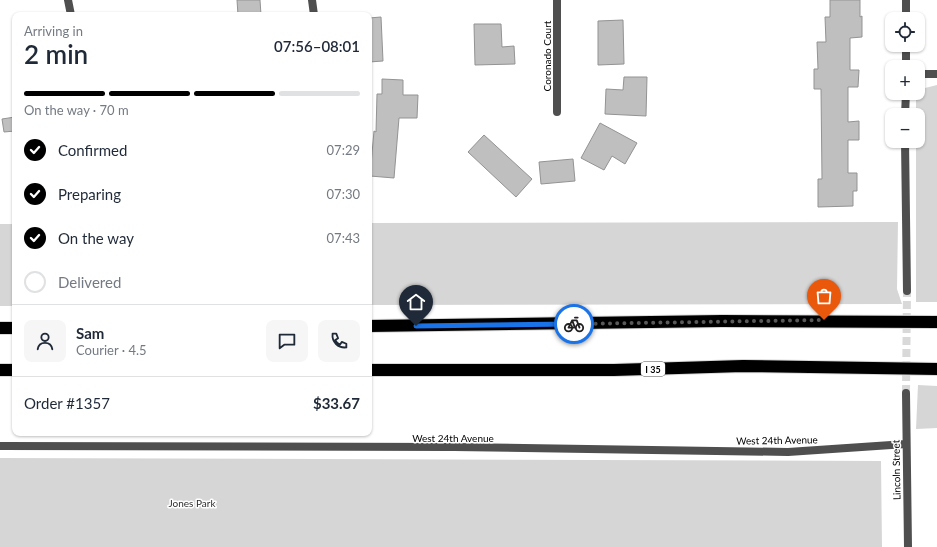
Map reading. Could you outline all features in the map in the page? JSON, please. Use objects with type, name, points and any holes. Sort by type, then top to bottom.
[{"type":"highway","points":[[372,326],[722,321],[937,322]]},
{"type":"highway","points":[[0,328],[12,328]]},
{"type":"highway","name":"I 35","points":[[372,370],[614,370],[743,366],[937,369]]},
{"type":"highway","points":[[0,370],[12,370]]},
{"type":"street","points":[[68,0],[70,12]]},
{"type":"street","points":[[312,0],[314,12]]},
{"type":"street","name":"Coronado Court","points":[[557,0],[557,112]]},
{"type":"street","points":[[906,0],[906,12]]},
{"type":"street","points":[[925,74],[937,74]]},
{"type":"street","points":[[905,148],[907,291]]},
{"type":"street","name":"Lincoln Street","points":[[906,393],[908,547]]},
{"type":"street","name":"West 24th Avenue","points":[[0,446],[454,447],[788,452],[906,444]]},
{"type":"green space","points":[[937,85],[937,302],[916,302],[916,148],[925,148],[925,108],[916,108],[916,100],[925,100],[925,88]]},
{"type":"green space","points":[[898,222],[897,289],[902,304],[372,305],[372,223]]},
{"type":"green space","points":[[0,224],[12,224],[12,306],[0,306]]},
{"type":"green space","points":[[918,385],[937,386],[937,428],[916,429]]},
{"type":"green space","name":"Jones Park","points":[[0,458],[881,461],[882,547],[0,547]]},
{"type":"building","points":[[237,0],[260,0],[261,12],[238,12]]},
{"type":"building","points":[[830,0],[860,0],[862,37],[850,38],[850,70],[859,70],[858,87],[848,87],[848,122],[859,121],[859,140],[848,140],[848,173],[857,173],[857,191],[853,191],[853,206],[818,207],[818,179],[822,179],[821,89],[814,89],[814,69],[818,69],[817,42],[826,42],[825,17],[830,17]]},
{"type":"building","points":[[381,17],[383,61],[372,62],[372,18]]},
{"type":"building","points":[[623,20],[624,64],[598,65],[598,21]]},
{"type":"building","points":[[474,24],[501,24],[502,47],[514,46],[515,64],[475,65]]},
{"type":"building","points":[[624,77],[647,77],[646,116],[605,114],[606,89],[623,90]]},
{"type":"building","points":[[382,79],[403,80],[403,95],[418,95],[417,118],[399,118],[394,178],[372,176],[372,154],[374,131],[376,132],[377,94],[382,94]]},
{"type":"building","points":[[12,117],[12,131],[4,132],[2,119]]},
{"type":"building","points":[[600,123],[637,143],[625,164],[612,156],[604,170],[581,158]]},
{"type":"building","points":[[484,135],[532,179],[516,197],[468,152]]},
{"type":"building","points":[[573,159],[575,181],[541,184],[539,162]]},
{"type":"tunnel","points":[[906,393],[907,291]]},
{"type":"way so far","points":[[574,324],[824,320]]},
{"type":"route","points":[[416,326],[574,324]]}]
